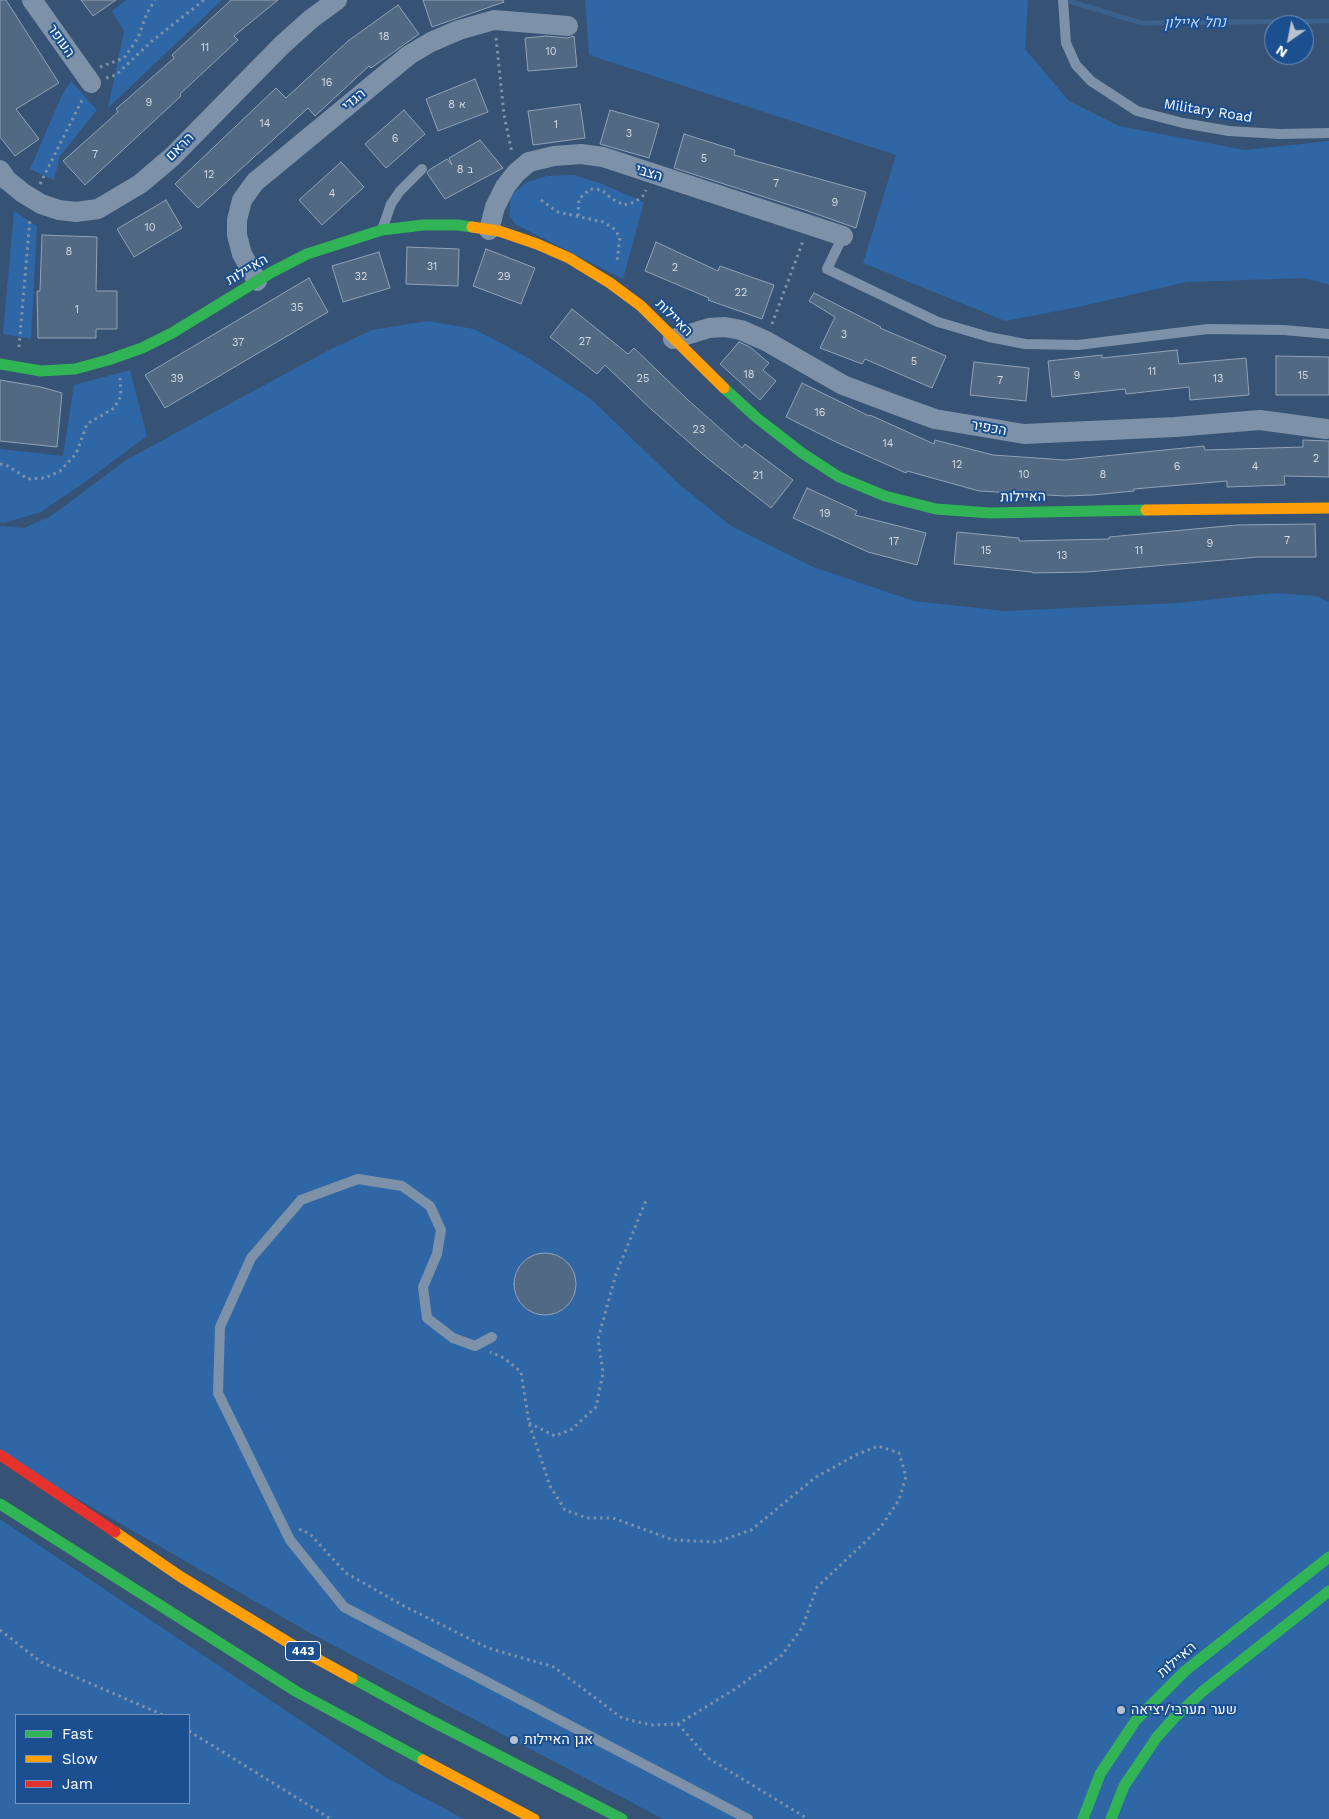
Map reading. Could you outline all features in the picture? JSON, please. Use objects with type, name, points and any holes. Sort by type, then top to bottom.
[{"type":"main road","name":"האיילות","points":[[0,364],[41,371],[75,368],[115,358],[142,348],[172,333],[257,281],[307,254],[382,230],[458,225],[499,231],[538,244],[569,258],[610,284],[641,306],[708,374],[757,418],[802,453],[839,477],[885,496],[936,509],[990,513],[1329,508]]},
{"type":"main road","name":"443","points":[[0,1455],[181,1577],[299,1649],[418,1714],[622,1819]]},
{"type":"main road","points":[[0,1504],[297,1692],[534,1819]]},
{"type":"main road","name":"האיילות","points":[[1083,1819],[1100,1774],[1136,1720],[1154,1700],[1185,1671],[1329,1557]]},
{"type":"main road","points":[[1111,1819],[1124,1786],[1138,1762],[1174,1718],[1202,1691],[1329,1591]]},
{"type":"street","name":"העופר","points":[[32,0],[87,77]]},
{"type":"street","name":"הראם","points":[[0,170],[7,180],[23,193],[42,204],[59,210],[76,212],[98,209],[140,184],[172,157],[282,45],[311,19],[337,0]]},
{"type":"street","name":"הגדי","points":[[257,281],[242,254],[236,235],[237,220],[242,200],[255,182],[409,54],[459,30],[494,20],[568,26]]},
{"type":"street","name":"הצבי","points":[[489,230],[495,207],[506,187],[516,173],[529,162],[554,156],[581,154],[603,158],[652,173],[843,236]]},
{"type":"street","name":"הכפיר","points":[[673,338],[709,328],[725,327],[740,330],[766,341],[843,385],[896,405],[935,419],[1024,434],[1175,427],[1260,420],[1328,429]]},
{"type":"lane","name":"Military Road","points":[[1063,0],[1066,43],[1076,66],[1091,81],[1137,111],[1182,123],[1229,131],[1329,134]]},
{"type":"lane","points":[[382,230],[391,204],[400,190],[422,169]]},
{"type":"lane","points":[[843,236],[827,269],[938,322],[988,337],[1026,344],[1078,345],[1208,329],[1284,330],[1329,334]]},
{"type":"lane","points":[[492,1336],[475,1346],[454,1338],[427,1318],[422,1287],[437,1254],[441,1230],[430,1206],[402,1186],[358,1180],[301,1200],[251,1258],[220,1327],[218,1393],[290,1540],[344,1608],[748,1819]]},
{"type":"path","points":[[87,77],[124,58],[138,38],[154,0]]},
{"type":"path","points":[[87,77],[116,75],[152,41],[204,0]]},
{"type":"path","points":[[494,20],[504,115],[516,173]]},
{"type":"path","points":[[578,216],[579,199],[590,189],[602,190],[612,199],[624,205],[635,202],[644,195],[652,173]]},
{"type":"path","points":[[541,200],[558,212],[603,222],[613,228],[620,237],[619,255],[610,284]]},
{"type":"path","points":[[766,341],[810,225]]},
{"type":"path","points":[[0,464],[6,465],[28,479],[45,478],[60,471],[76,454],[87,424],[114,408],[121,396],[121,382],[115,358]]},
{"type":"path","points":[[530,1423],[555,1436],[572,1429],[596,1407],[603,1373],[598,1339],[616,1274],[648,1198]]},
{"type":"path","points":[[280,1520],[310,1534],[346,1573],[404,1606],[488,1648],[554,1667],[622,1718],[651,1725],[678,1724],[735,1689],[782,1655],[802,1628],[817,1586],[880,1528],[899,1500],[906,1476],[899,1453],[878,1446],[856,1455],[816,1477],[751,1530],[717,1542],[673,1540],[613,1518],[587,1518],[565,1510],[550,1486],[530,1423],[520,1372],[504,1358],[475,1346]]},
{"type":"path","points":[[0,1630],[42,1662],[161,1714]]},
{"type":"path","points":[[678,1724],[708,1758],[808,1819]]},
{"type":"path","points":[[190,1732],[331,1819]]},
{"type":"shaded area","points":[[126,0],[222,0],[108,108],[124,31],[112,11]]},
{"type":"shaded area","points":[[585,0],[1028,0],[1025,49],[1069,101],[1119,126],[1245,150],[1329,141],[1329,285],[1305,278],[1187,282],[1078,307],[1005,321],[863,263],[896,155],[589,55]]},
{"type":"shaded area","points":[[71,81],[97,110],[60,156],[54,180],[30,169],[62,95]]},
{"type":"shaded area","points":[[574,175],[602,184],[644,202],[623,279],[515,224],[509,214],[511,195],[527,182],[547,176]]},
{"type":"shaded area","points":[[14,211],[37,226],[31,339],[3,334]]},
{"type":"shaded area","points":[[428,321],[474,329],[525,356],[591,399],[679,484],[731,526],[813,567],[914,601],[1005,611],[1177,603],[1274,593],[1317,596],[1329,602],[1329,1819],[663,1819],[310,1633],[17,1464],[0,1450],[0,526],[24,528],[51,516],[126,460],[331,349],[372,330]]},
{"type":"shaded area","points":[[130,370],[147,436],[41,512],[4,523],[0,522],[0,449],[63,456],[74,385]]},
{"type":"shaded area","points":[[0,1519],[385,1777],[464,1819],[0,1819]]},
{"type":"building","points":[[0,0],[6,0],[59,83],[16,109],[39,139],[15,156],[0,137]]},
{"type":"building","points":[[81,0],[116,0],[93,16]]},
{"type":"building","points":[[231,0],[278,0],[234,36],[238,40],[85,185],[63,161],[118,112],[116,109],[174,58],[172,55]]},
{"type":"building","points":[[423,0],[503,0],[504,2],[432,27]]},
{"type":"building","points":[[398,5],[419,34],[371,68],[369,66],[315,116],[308,108],[198,208],[175,184],[276,88],[286,98],[348,41]]},
{"type":"building","points":[[546,36],[567,38],[574,36],[577,67],[528,71],[525,38]]},
{"type":"building","points":[[475,79],[488,112],[438,131],[426,99]]},
{"type":"building","points":[[580,104],[585,138],[533,145],[528,111]]},
{"type":"building","points":[[404,110],[425,134],[386,168],[365,144]]},
{"type":"building","points":[[610,110],[659,124],[649,158],[600,144]]},
{"type":"building","points":[[684,134],[735,150],[734,155],[866,192],[856,228],[674,168]]},
{"type":"building","points":[[480,140],[503,168],[445,199],[427,173],[447,159],[452,165],[449,158]]},
{"type":"building","points":[[341,162],[364,187],[322,225],[299,200]]},
{"type":"building","points":[[166,200],[182,228],[134,257],[117,229]]},
{"type":"building","points":[[42,235],[97,237],[96,291],[117,291],[117,329],[96,329],[96,338],[38,338],[37,291],[40,291]]},
{"type":"building","points":[[656,242],[718,271],[720,266],[774,285],[762,319],[708,300],[709,298],[645,271]]},
{"type":"building","points":[[407,247],[459,249],[458,286],[406,284]]},
{"type":"building","points":[[486,249],[535,268],[521,304],[473,286]]},
{"type":"building","points":[[379,252],[390,288],[343,302],[332,266]]},
{"type":"building","points":[[309,278],[328,312],[165,408],[145,375]]},
{"type":"building","points":[[814,293],[880,328],[946,356],[932,388],[865,359],[862,364],[820,348],[835,317],[809,301]]},
{"type":"building","points":[[572,309],[628,354],[634,348],[742,448],[745,444],[793,480],[771,508],[707,458],[652,410],[605,365],[597,374],[550,337]]},
{"type":"building","points":[[739,342],[750,347],[769,363],[763,370],[776,381],[760,400],[720,364]]},
{"type":"building","points":[[1177,350],[1179,364],[1246,358],[1249,395],[1190,400],[1189,387],[1126,394],[1125,389],[1052,397],[1048,361],[1102,355],[1102,358]]},
{"type":"building","points":[[1276,356],[1329,357],[1329,395],[1276,395]]},
{"type":"building","points":[[974,362],[1029,368],[1026,401],[970,395]]},
{"type":"building","points":[[0,380],[41,387],[62,393],[57,447],[0,441]]},
{"type":"building","points":[[802,383],[869,416],[934,444],[935,440],[993,455],[1065,460],[1204,446],[1205,450],[1303,447],[1303,440],[1329,441],[1329,477],[1284,476],[1285,485],[1227,487],[1227,481],[1134,489],[1134,491],[1093,495],[1065,496],[979,491],[907,471],[906,473],[838,443],[786,417]]},
{"type":"building","points":[[807,488],[857,511],[855,515],[926,533],[917,565],[868,552],[793,518]]},
{"type":"building","points":[[1315,524],[1316,557],[1258,557],[1087,572],[1033,573],[954,564],[957,532],[1019,538],[1019,541],[1109,539],[1109,537],[1237,525]]},
{"type":"building","points":[[539,1253],[551,1253],[567,1262],[574,1272],[576,1284],[574,1296],[567,1306],[551,1315],[539,1315],[528,1310],[519,1301],[514,1290],[514,1278],[519,1267],[528,1258]]},
{"type":"waterway","name":"נחל איילון","points":[[1065,0],[1142,23],[1329,21]]},
{"type":"traffic: fast","points":[[0,364],[41,371],[75,369],[108,360],[142,348],[172,333],[272,272],[307,254],[382,230],[423,225],[472,227]]},
{"type":"traffic: fast","points":[[724,388],[757,418],[802,453],[839,477],[885,496],[936,509],[990,513],[1146,510]]},
{"type":"traffic: fast","points":[[0,1504],[297,1692],[423,1760]]},
{"type":"traffic: fast","points":[[1083,1819],[1100,1774],[1136,1720],[1185,1671],[1329,1557]]},
{"type":"traffic: fast","points":[[1111,1819],[1124,1786],[1157,1737],[1174,1718],[1203,1691],[1329,1591]]},
{"type":"traffic: fast","points":[[352,1678],[622,1819]]},
{"type":"traffic: slow","points":[[472,227],[499,231],[537,244],[569,258],[610,283],[641,306],[724,388]]},
{"type":"traffic: slow","points":[[1146,510],[1329,508]]},
{"type":"traffic: slow","points":[[115,1532],[181,1577],[299,1649],[352,1678]]},
{"type":"traffic: slow","points":[[423,1760],[534,1819]]},
{"type":"traffic: jam","points":[[0,1455],[115,1532]]},
{"type":"place","name":"שער מערבי/יציאה","points":[[1121,1710]]},
{"type":"place","name":"אגן האיילות","points":[[514,1740]]}]
